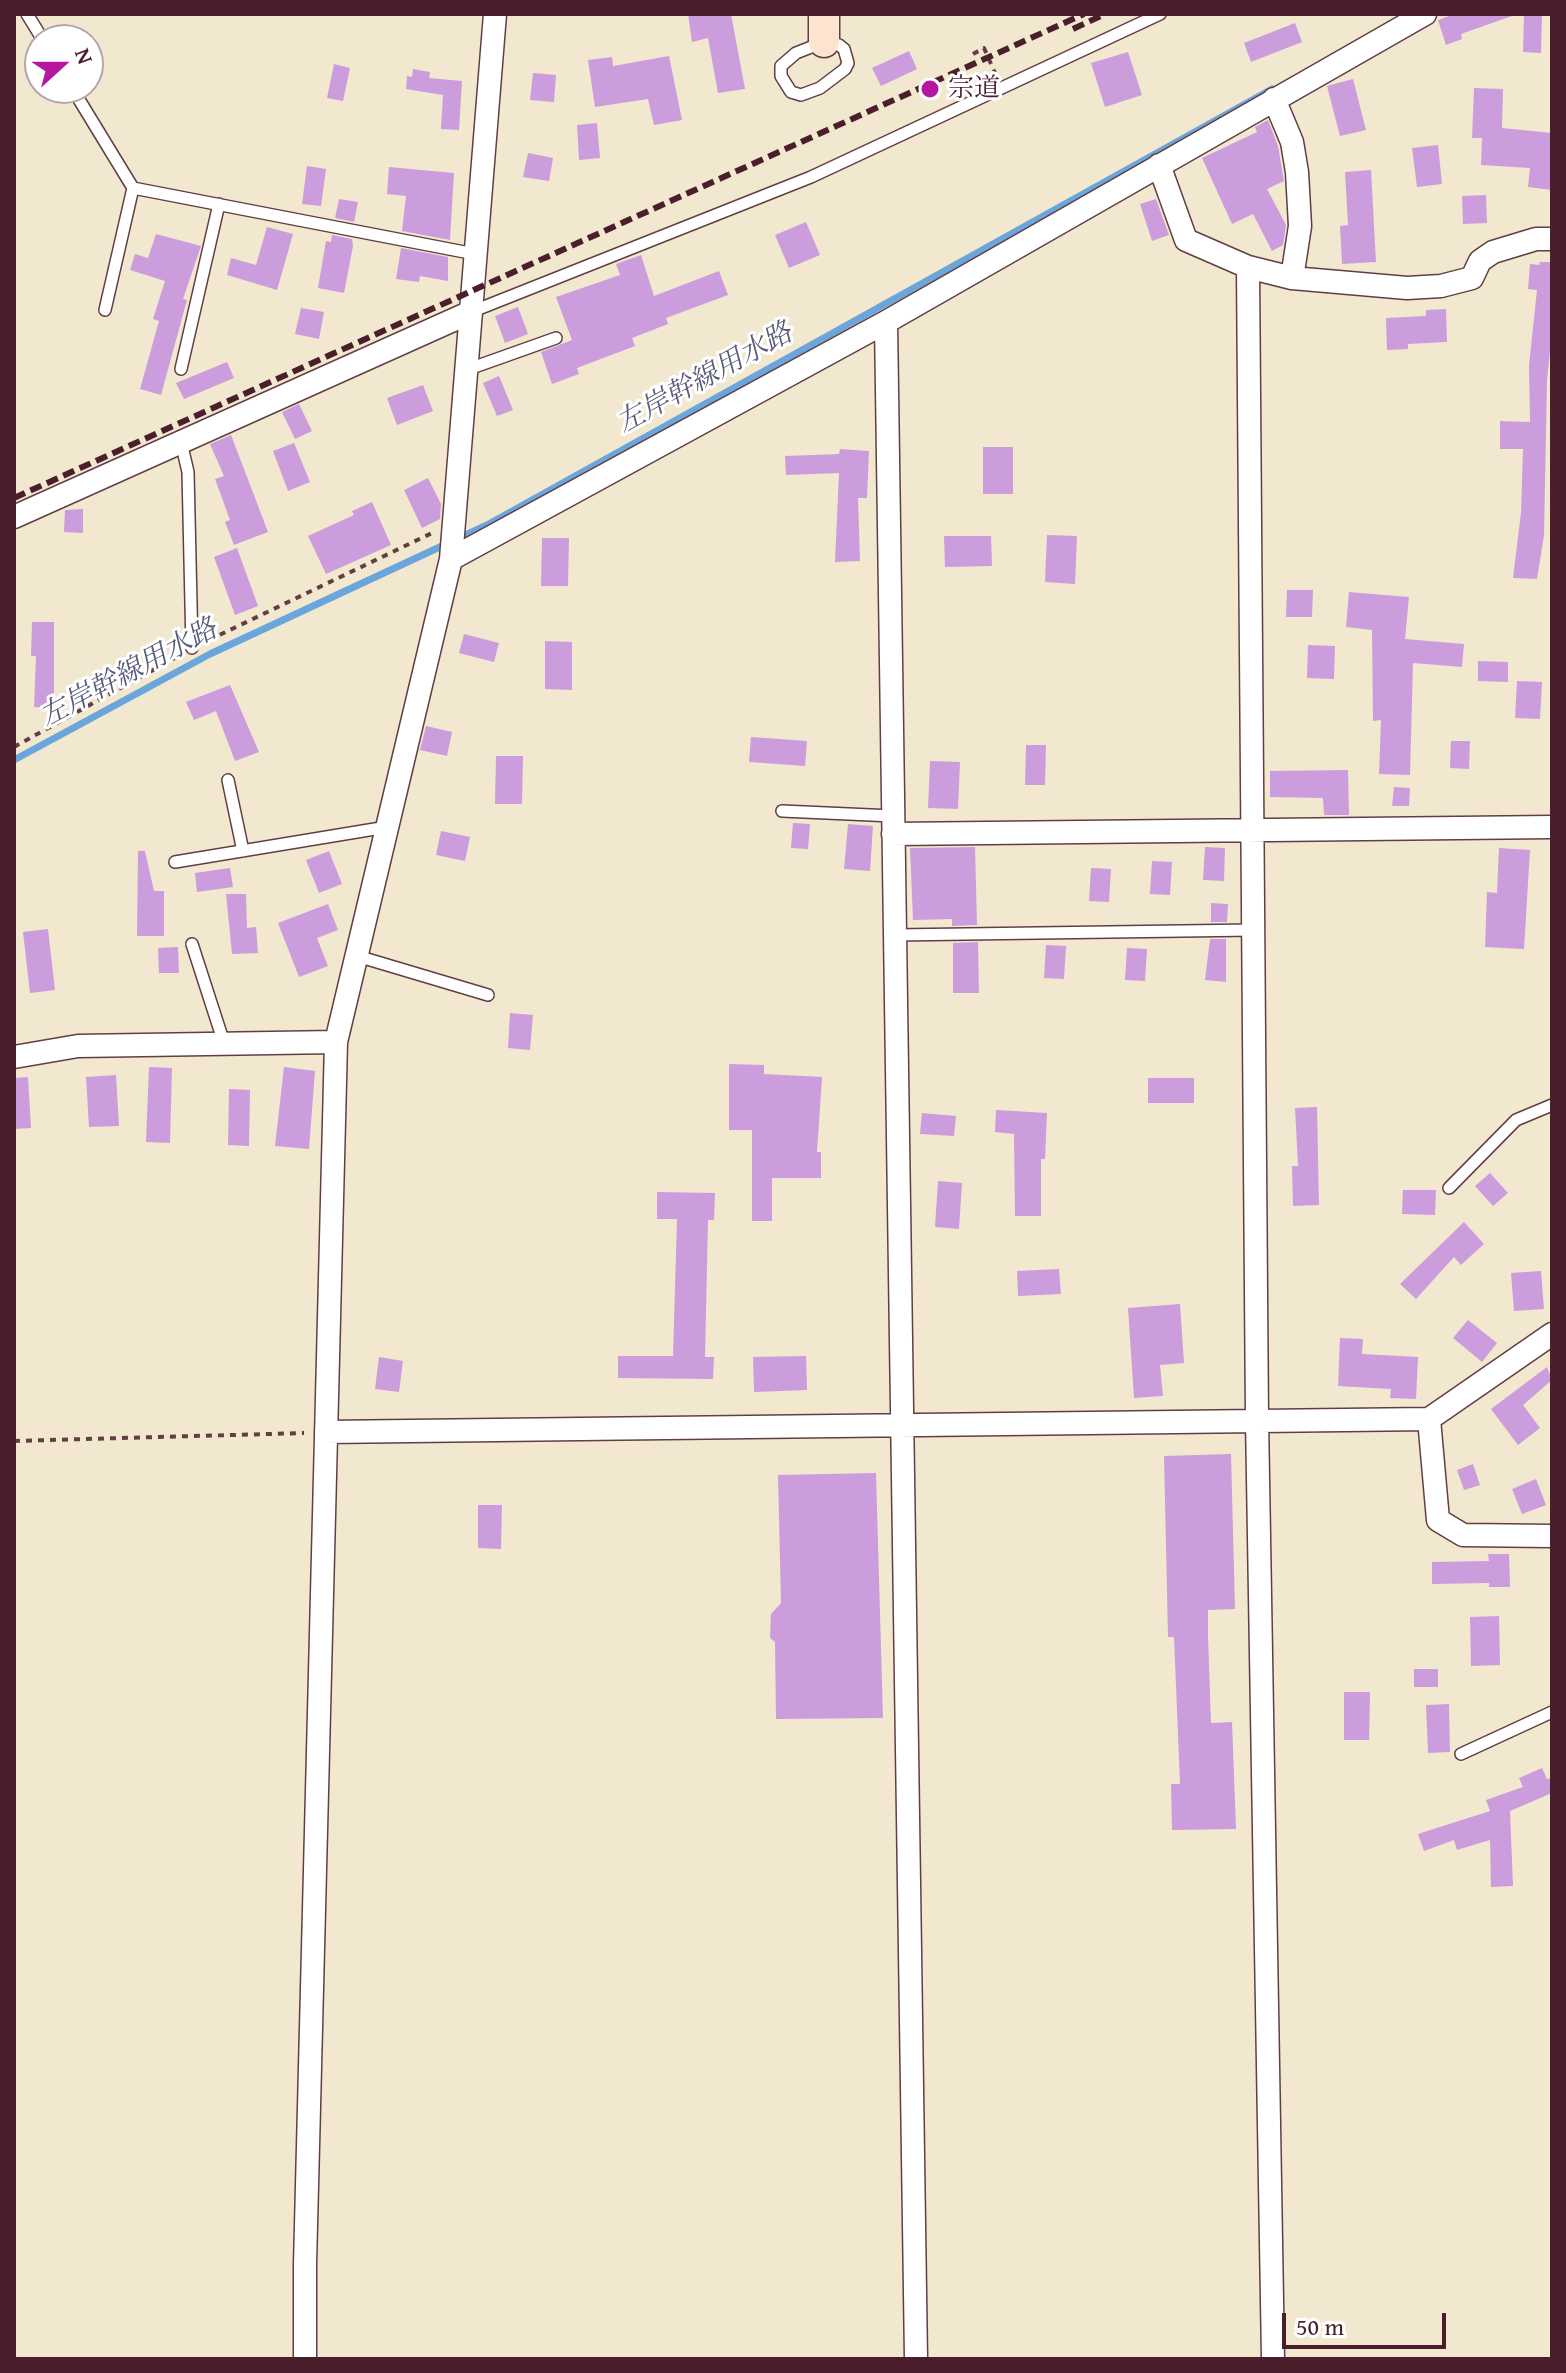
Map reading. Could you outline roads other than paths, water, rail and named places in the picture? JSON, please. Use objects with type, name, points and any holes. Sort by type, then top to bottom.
[{"type":"street","points":[[305,2359],[336,1042],[451,559],[495,14]]},
{"type":"street","points":[[451,559],[886,322],[1425,14]]},
{"type":"street","points":[[1274,99],[1292,142],[1297,172],[1300,226],[1292,278]]},
{"type":"street","points":[[1159,165],[1186,240],[1248,267],[1292,278],[1407,288],[1441,286],[1472,278],[1480,261],[1493,252],[1536,239],[1552,239]]},
{"type":"street","points":[[1248,267],[1257,1419],[1273,2359]]},
{"type":"street","points":[[14,517],[471,312]]},
{"type":"street","points":[[886,322],[916,2359]]},
{"type":"street","points":[[893,825],[1252,831],[1552,827]]},
{"type":"street","points":[[14,1057],[78,1046],[336,1042]]},
{"type":"street","points":[[326,1432],[1429,1419],[1552,1334]]},
{"type":"street","points":[[1429,1419],[1438,1520],[1463,1535],[1552,1536]]},
{"type":"lane","points":[[471,312],[811,177],[1160,14]]},
{"type":"lane","points":[[824,28],[844,49],[848,63],[845,69],[820,88],[801,95],[791,92],[781,76],[781,66],[824,28]]},
{"type":"lane","points":[[82,104],[133,188],[105,310]]},
{"type":"lane","points":[[133,188],[475,254]]},
{"type":"lane","points":[[181,369],[219,204]]},
{"type":"lane","points":[[466,370],[556,338]]},
{"type":"lane","points":[[181,442],[188,472],[192,648]]},
{"type":"lane","points":[[228,780],[243,851]]},
{"type":"lane","points":[[782,811],[893,825]]},
{"type":"lane","points":[[175,862],[388,827]]},
{"type":"lane","points":[[895,935],[1253,930]]},
{"type":"lane","points":[[192,944],[224,1043]]},
{"type":"lane","points":[[357,956],[488,995]]},
{"type":"lane","points":[[1449,1188],[1516,1120],[1552,1105]]},
{"type":"lane","points":[[1461,1754],[1552,1712]]},
{"type":"waterway","name":"左岸幹線用水路","points":[[14,760],[210,654],[487,525],[1272,89]]},
{"type":"railway","points":[[14,498],[1084,14]]},
{"type":"railway","points":[[1073,29],[1105,14]]},
{"type":"place","name":"宗道","points":[[930,89]]}]
